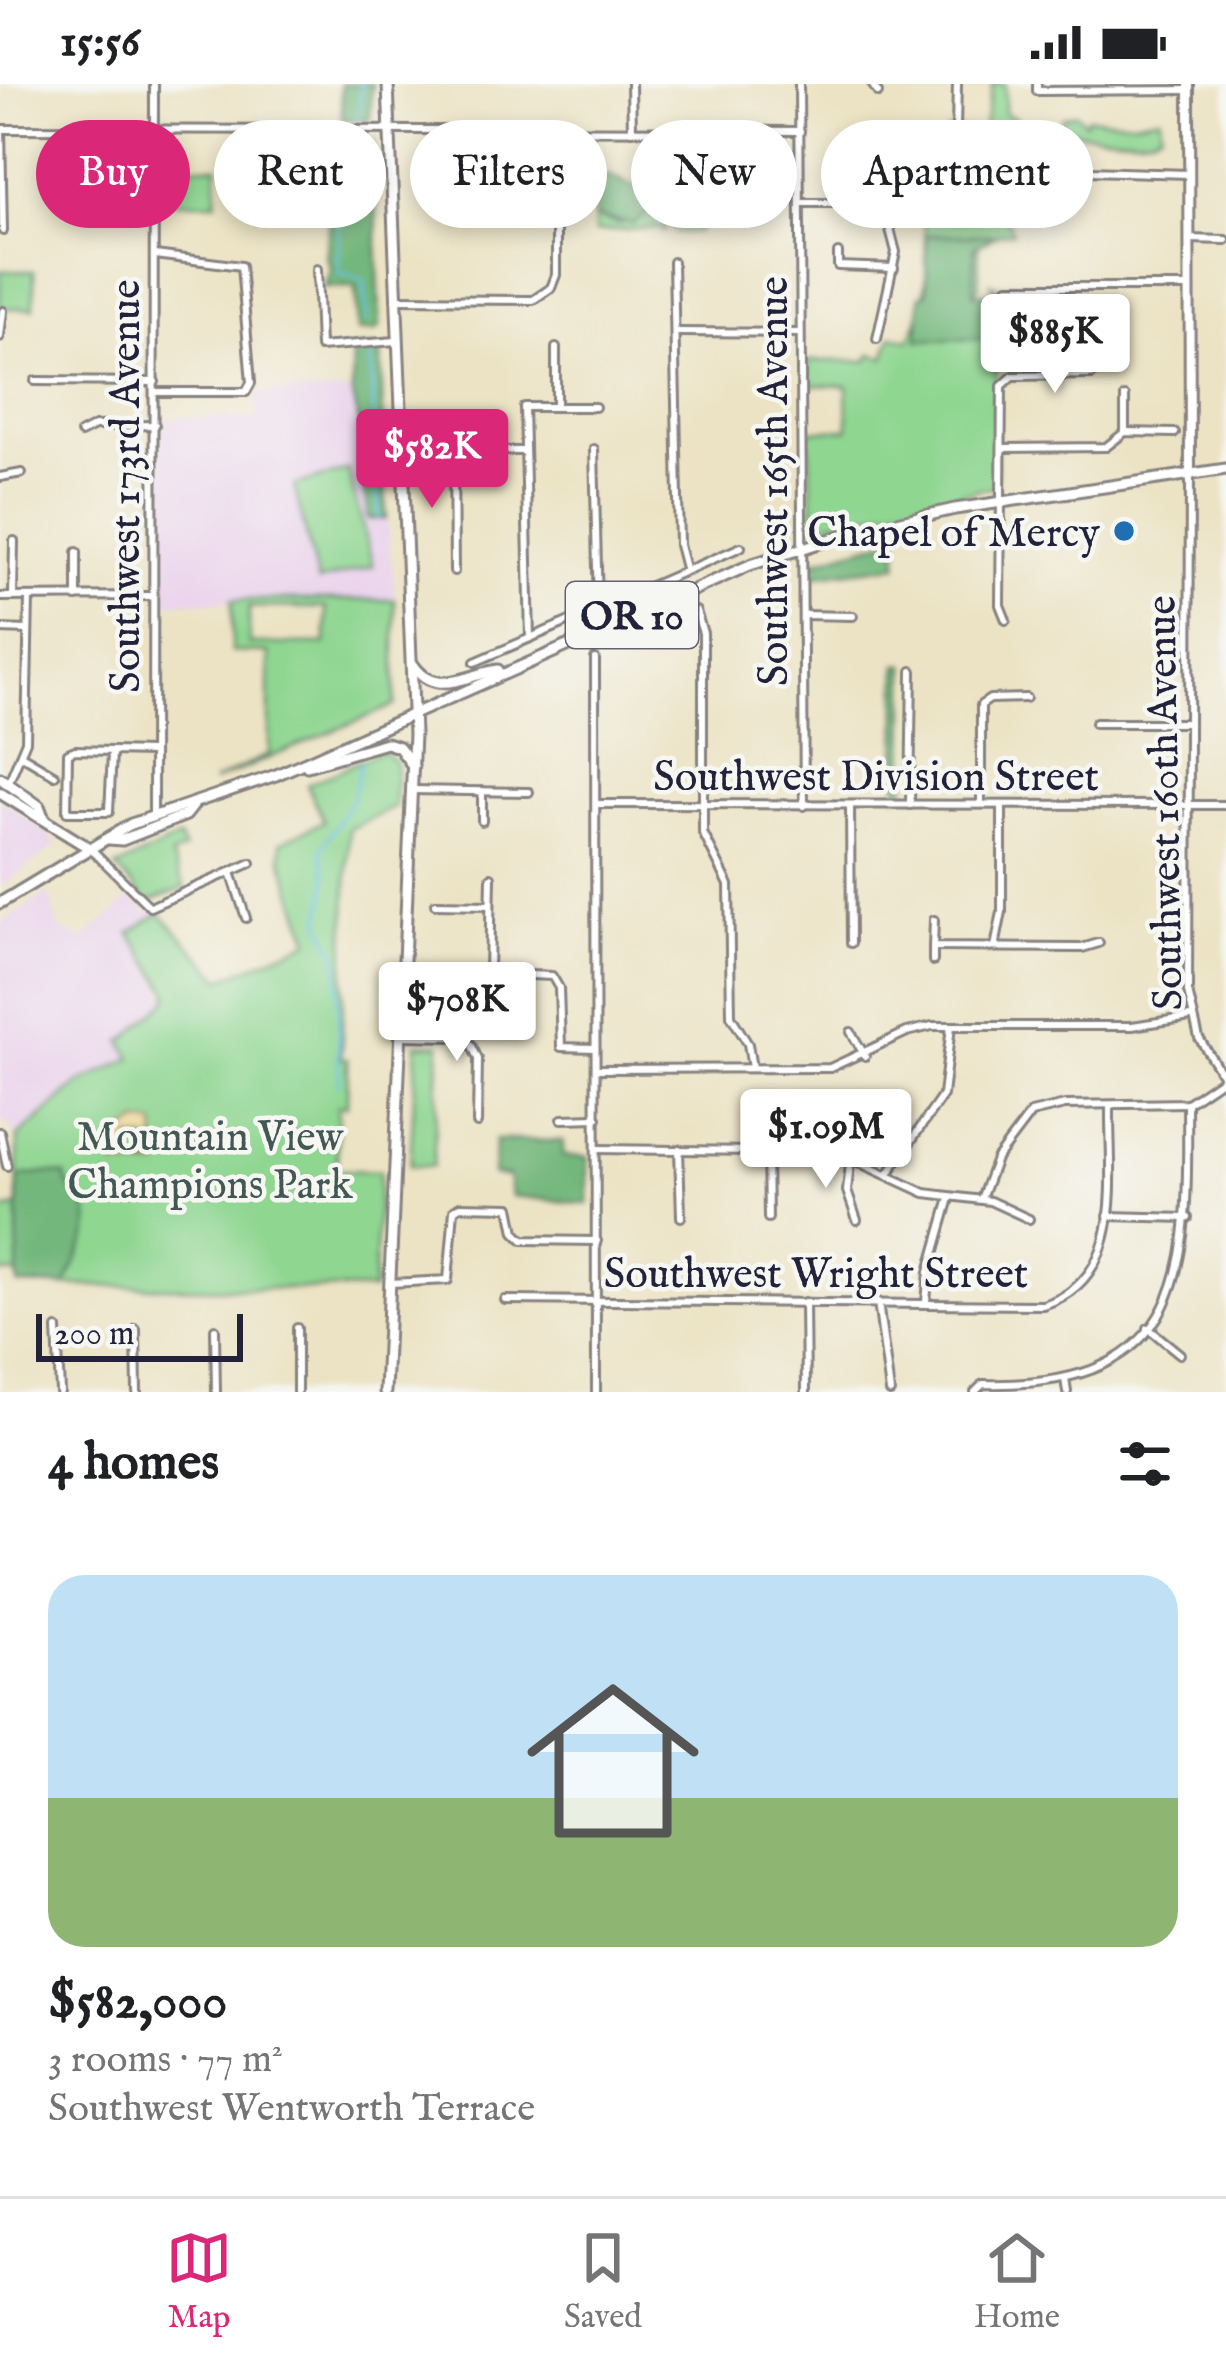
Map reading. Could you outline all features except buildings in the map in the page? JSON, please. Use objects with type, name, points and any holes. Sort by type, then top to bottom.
[{"type":"main road","points":[[385,1392],[414,715],[399,450],[388,84]]},
{"type":"main road","name":"OR 10","points":[[0,903],[89,848],[154,816],[290,770],[701,584],[803,546],[999,502],[1226,469]]},
{"type":"main road","points":[[412,663],[423,678],[439,686],[515,668]]},
{"type":"main road","points":[[290,770],[346,758],[386,743],[399,747],[413,766]]},
{"type":"main road","points":[[3,785],[39,806],[44,819],[89,848]]},
{"type":"main road","name":"OR 10","points":[[109,839],[122,840],[186,815],[193,806]]},
{"type":"street","name":"Southwest 173rd Avenue","points":[[154,84],[154,120]]},
{"type":"street","points":[[632,84],[632,120]]},
{"type":"street","name":"Southwest 165th Avenue","points":[[799,84],[804,806]]},
{"type":"street","points":[[872,84],[878,93]]},
{"type":"street","points":[[956,120],[957,84]]},
{"type":"street","points":[[1037,84],[1037,91],[1190,87]]},
{"type":"street","name":"Southwest 160th Avenue","points":[[1190,87],[1191,1017],[1225,1079]]},
{"type":"street","points":[[3,231],[1,129],[36,129]]},
{"type":"street","points":[[389,130],[410,130]]},
{"type":"street","points":[[1093,171],[1190,174]]},
{"type":"street","points":[[801,203],[821,203]]},
{"type":"street","name":"Southwest 173rd Avenue","points":[[154,816],[155,228]]},
{"type":"street","points":[[395,299],[541,297],[556,275],[555,228]]},
{"type":"street","points":[[877,339],[894,268],[891,228]]},
{"type":"street","points":[[1190,239],[1226,239]]},
{"type":"street","points":[[838,253],[838,278]]},
{"type":"street","points":[[155,255],[242,266],[250,389],[155,392]]},
{"type":"street","points":[[673,262],[679,545],[685,568]]},
{"type":"street","points":[[838,266],[894,268]]},
{"type":"street","points":[[317,269],[320,347],[396,340]]},
{"type":"street","points":[[1008,287],[1190,287]]},
{"type":"street","points":[[1,336],[3,311]]},
{"type":"street","points":[[678,332],[802,333]]},
{"type":"street","points":[[556,348],[556,407]]},
{"type":"street","points":[[1006,620],[1000,605],[999,502],[1006,379],[1092,375]]},
{"type":"street","points":[[34,381],[155,382]]},
{"type":"street","points":[[1125,432],[1126,397]]},
{"type":"street","points":[[530,638],[524,407],[595,407]]},
{"type":"street","points":[[81,433],[95,426],[155,425]]},
{"type":"street","points":[[1002,448],[1106,447],[1125,432],[1175,433]]},
{"type":"street","points":[[593,449],[598,607]]},
{"type":"street","points":[[399,450],[524,452]]},
{"type":"street","points":[[453,450],[454,571]]},
{"type":"street","points":[[0,477],[22,473]]},
{"type":"street","points":[[13,597],[14,541]]},
{"type":"street","points":[[475,662],[741,547]]},
{"type":"street","points":[[76,552],[77,597]]},
{"type":"street","points":[[0,597],[153,596]]},
{"type":"street","points":[[3,785],[23,757],[28,597]]},
{"type":"street","points":[[696,611],[704,633],[702,806],[707,846],[729,885],[731,1016],[748,1044],[752,1069]]},
{"type":"street","points":[[803,615],[853,616]]},
{"type":"street","points":[[0,629],[28,629]]},
{"type":"street","points":[[595,659],[596,1392]]},
{"type":"street","points":[[910,806],[912,671]]},
{"type":"street","points":[[981,806],[983,702],[1026,698]]},
{"type":"street","points":[[1095,724],[1189,723]]},
{"type":"street","points":[[112,753],[111,807],[102,816],[67,812],[68,753],[152,752]]},
{"type":"street","points":[[23,757],[55,775]]},
{"type":"street","points":[[412,790],[529,792]]},
{"type":"street","points":[[482,791],[482,821]]},
{"type":"street","name":"Southwest Division Street","points":[[597,804],[1226,805]]},
{"type":"street","points":[[995,947],[1002,912],[1002,806]]},
{"type":"street","points":[[850,807],[851,944]]},
{"type":"street","points":[[89,848],[150,908],[250,863]]},
{"type":"street","points":[[231,872],[246,918]]},
{"type":"street","points":[[489,972],[491,877]]},
{"type":"street","points":[[435,904],[490,905]]},
{"type":"street","points":[[933,961],[934,920]]},
{"type":"street","points":[[933,947],[1082,948],[1099,943]]},
{"type":"street","points":[[436,971],[552,976],[559,988],[561,1047],[596,1048]]},
{"type":"street","points":[[597,1070],[830,1068],[866,1056],[907,1031],[951,1026],[1132,1026],[1191,1017]]},
{"type":"street","points":[[888,1174],[939,1103],[949,1072],[951,1026]]},
{"type":"street","points":[[851,1032],[866,1056]]},
{"type":"street","points":[[403,1036],[453,1037],[471,1044],[478,1059],[477,1123]]},
{"type":"street","points":[[981,1199],[997,1160],[1031,1113],[1065,1106],[1187,1103],[1225,1079]]},
{"type":"street","points":[[975,1392],[983,1384],[1065,1379],[1101,1366],[1148,1328],[1179,1272],[1188,1218],[1187,1103]]},
{"type":"street","name":"Southwest Wright Street","points":[[505,1300],[926,1301],[1020,1307],[1054,1301],[1097,1264],[1108,1216],[1110,1107]]},
{"type":"street","points":[[562,1119],[597,1118]]},
{"type":"street","points":[[0,1132],[7,1166]]},
{"type":"street","points":[[597,1149],[767,1149],[851,1155],[925,1193],[981,1199],[1029,1219]]},
{"type":"street","points":[[679,1149],[681,1217]]},
{"type":"street","points":[[767,1149],[768,1218]]},
{"type":"street","points":[[851,1155],[848,1191],[857,1220]]},
{"type":"street","points":[[926,1301],[928,1272],[950,1198]]},
{"type":"street","points":[[387,1283],[440,1284],[451,1278],[457,1206],[512,1208],[518,1238],[597,1241]]},
{"type":"street","points":[[1108,1216],[1188,1218]]},
{"type":"street","points":[[878,1301],[890,1392]]},
{"type":"street","points":[[805,1302],[806,1392]]},
{"type":"street","points":[[136,1328],[137,1392]]},
{"type":"street","points":[[297,1328],[297,1392]]},
{"type":"street","points":[[1148,1328],[1180,1354]]},
{"type":"street","points":[[57,1329],[60,1392]]},
{"type":"street","points":[[215,1329],[217,1392]]},
{"type":"street","points":[[1065,1379],[1067,1392]]},
{"type":"shaded area","points":[[382,392],[384,460],[360,460],[385,497],[395,600],[161,602],[161,418],[257,418],[257,395]]},
{"type":"shaded area","points":[[0,799],[51,835],[56,846],[0,887]]},
{"type":"shaded area","points":[[48,893],[59,929],[83,940],[130,898],[146,911],[158,911],[130,933],[168,998],[123,1042],[132,1057],[80,1083],[18,1137],[0,1117],[0,924]]},
{"type":"green space","points":[[341,84],[372,84],[370,120],[342,120]]},
{"type":"green space","points":[[993,84],[1005,84],[1005,113],[1018,120],[985,120]]},
{"type":"green space","points":[[1160,116],[1161,131],[1136,137],[1093,134],[1093,120],[1087,117],[1133,121]]},
{"type":"green space","points":[[190,166],[214,166],[214,202],[190,202]]},
{"type":"green space","points":[[608,175],[631,185],[631,224],[607,219]]},
{"type":"green space","points":[[607,221],[631,221],[631,228],[658,228],[595,232],[595,228],[607,228]]},
{"type":"green space","points":[[329,228],[377,228],[380,327],[375,331],[357,331],[355,287],[324,287],[331,268],[326,257]]},
{"type":"green space","points":[[671,228],[699,228],[699,232]]},
{"type":"green space","points":[[924,228],[1011,228],[1013,232],[999,233],[978,245],[979,286],[973,300],[995,294],[992,284],[1002,292],[1003,299],[996,305],[1005,337],[996,344],[1013,345],[1013,366],[996,364],[996,486],[814,526],[808,431],[848,429],[847,386],[809,385],[809,361],[868,361],[871,354],[885,358],[892,336],[910,340],[924,298]]},
{"type":"green space","points":[[926,235],[996,235],[974,247],[974,294],[996,294],[996,339],[918,340],[920,295],[927,294]]},
{"type":"green space","points":[[0,271],[34,271],[34,308],[0,308]]},
{"type":"green space","points":[[376,347],[381,352],[383,440],[363,440],[352,392],[353,348]]},
{"type":"green space","points":[[360,460],[384,460],[386,519],[368,519]]},
{"type":"green space","points":[[348,470],[373,566],[318,582],[294,486]]},
{"type":"green space","points":[[898,537],[898,565],[810,576],[810,562]]},
{"type":"green space","points":[[232,600],[395,600],[395,705],[212,782],[269,754],[269,653],[232,652]],"holes":[[[249,607],[326,608],[326,644],[249,644]]]},
{"type":"green space","points":[[898,665],[906,665],[905,789],[897,796]]},
{"type":"green space","name":"Mountain View Champions Park","points":[[382,751],[396,762],[395,807],[349,829],[341,1058],[348,1059],[347,1106],[338,1106],[337,1170],[380,1171],[373,1290],[18,1285],[17,1274],[0,1273],[0,1211],[18,1207],[18,1137],[80,1083],[132,1058],[122,1042],[168,1000],[169,992],[130,933],[160,913],[222,979],[310,941],[282,859],[281,842],[324,821],[307,785]]},
{"type":"green space","points":[[179,838],[184,850],[171,856],[185,888],[148,902],[116,868]]},
{"type":"green space","points":[[417,1044],[440,1044],[433,1166],[410,1166]]},
{"type":"green space","points":[[495,1140],[563,1141],[563,1156],[588,1157],[588,1204],[511,1196],[508,1176],[493,1175]]},
{"type":"green space","points":[[65,1175],[87,1211],[87,1233],[66,1286],[18,1285],[18,1177]]},
{"type":"sand","points":[[140,1122],[156,1125],[159,1167],[115,1167],[115,1137]],"holes":[[[130,1138],[154,1141],[151,1165],[127,1161]]]},
{"type":"waterway","points":[[358,120],[361,84]]},
{"type":"waterway","points":[[339,228],[339,273],[364,280],[367,322]]},
{"type":"waterway","points":[[369,349],[375,430]]},
{"type":"waterway","points":[[376,464],[379,518]]},
{"type":"waterway","points":[[339,1085],[338,958],[321,923],[327,879],[321,850],[352,799],[361,762]]},
{"type":"place","name":"Chapel of Mercy","points":[[1124,531]]}]
